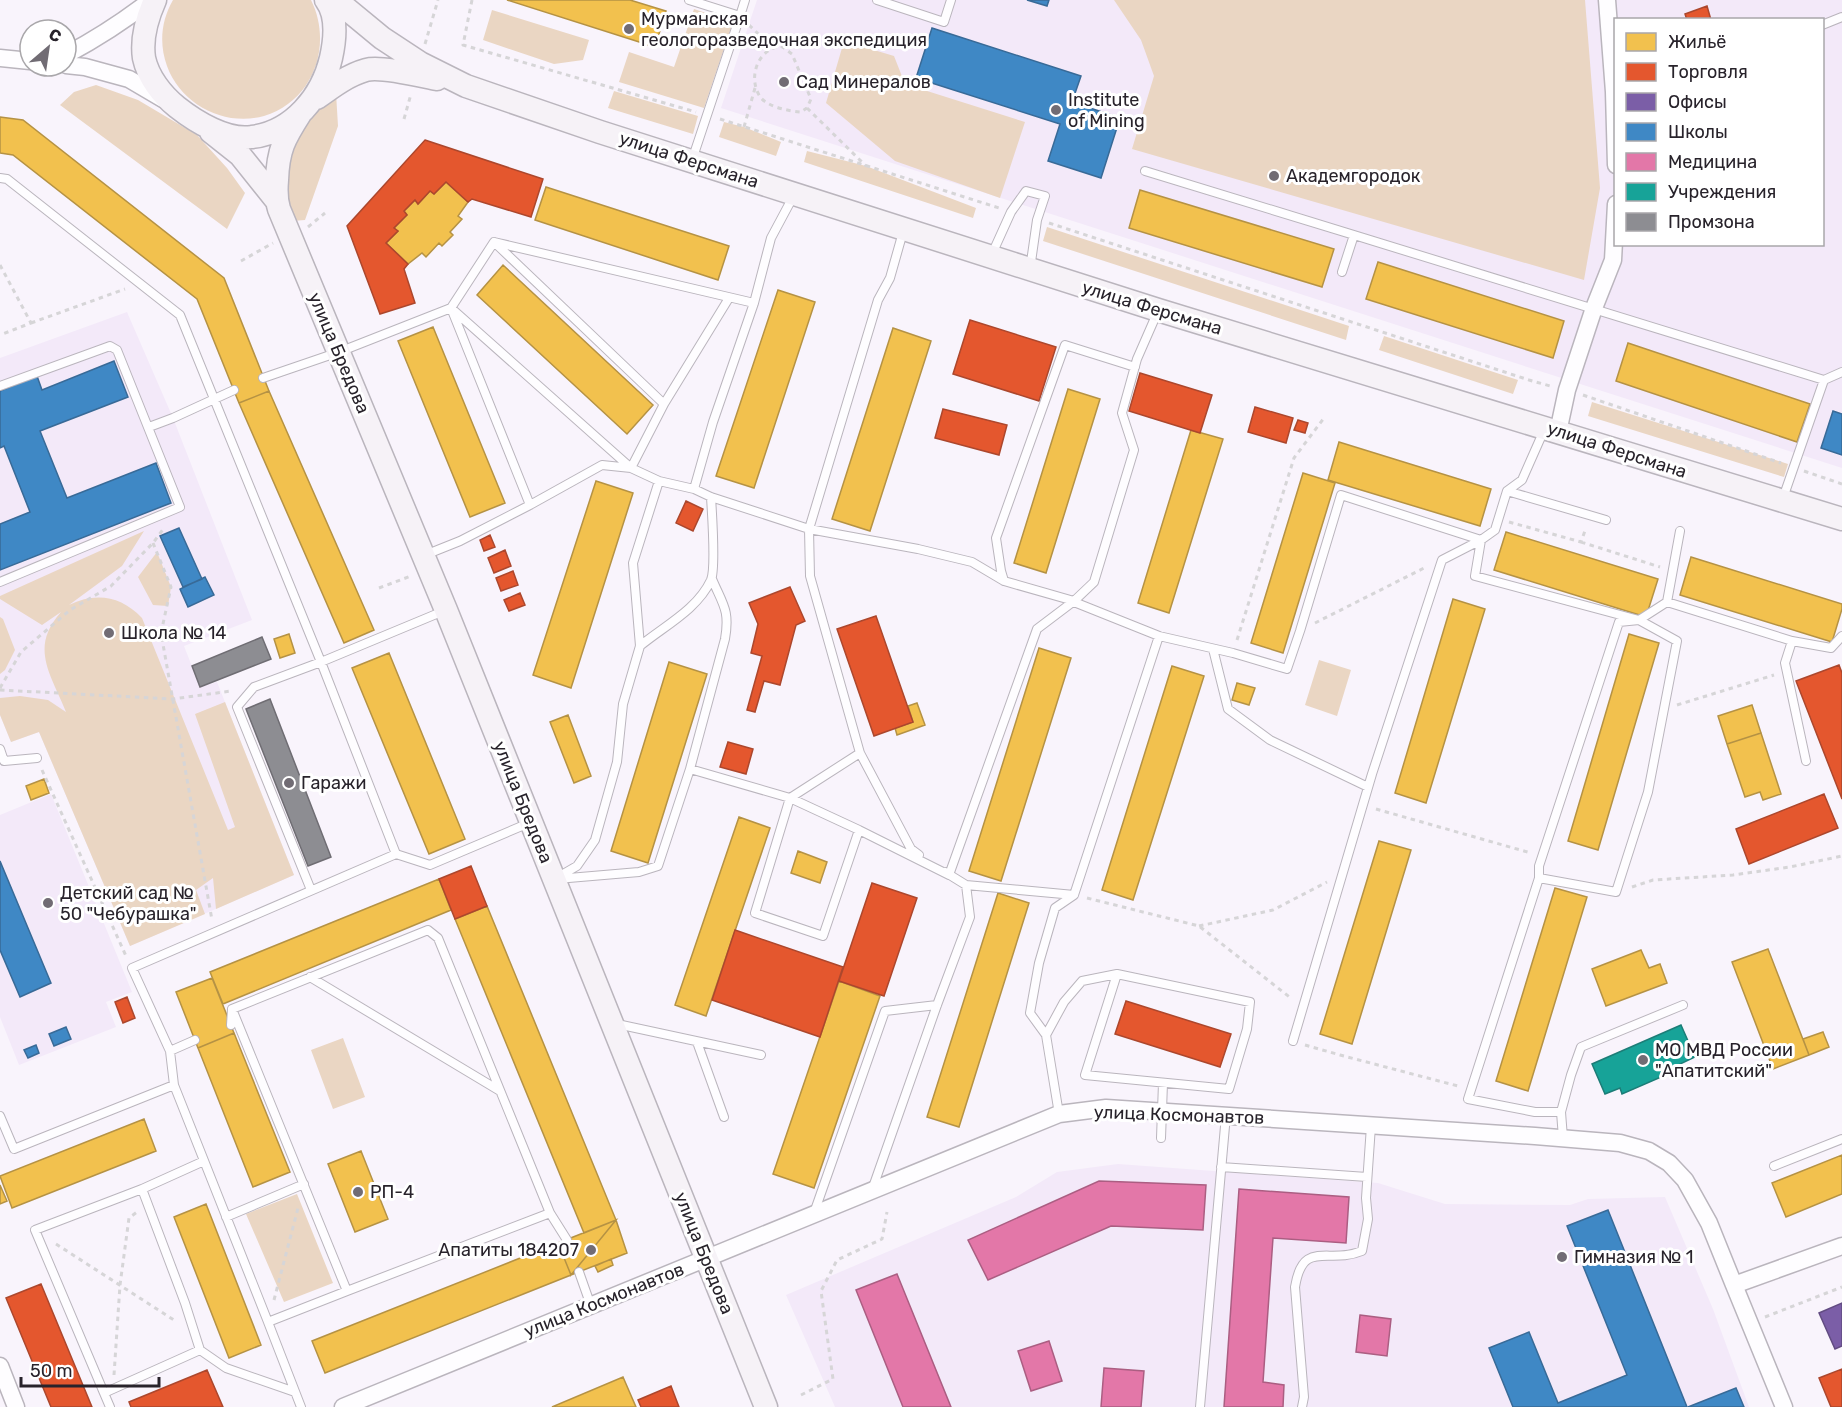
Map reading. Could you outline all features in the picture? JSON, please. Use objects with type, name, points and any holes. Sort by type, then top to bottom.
[{"type":"street","points":[[78,48],[153,0]]},
{"type":"street","points":[[153,0],[143,38],[144,58],[152,78],[161,92],[240,156],[276,200]]},
{"type":"street","points":[[276,200],[278,159],[285,136],[326,78],[335,42],[330,4],[326,0]]},
{"type":"street","name":"улица Ферсмана","points":[[336,0],[382,38],[420,63],[466,86]]},
{"type":"street","points":[[1607,0],[1614,92]]},
{"type":"street","points":[[0,58],[18,60]]},
{"type":"street","points":[[78,66],[129,79],[190,116]]},
{"type":"street","name":"улица Ферсмана","points":[[190,116],[232,136],[251,138],[285,126],[339,82],[368,69],[404,72],[466,86],[600,132],[1030,270],[1842,519]]},
{"type":"street","name":"улица Бредова","points":[[276,200],[446,610],[766,1407]]},
{"type":"street","points":[[1551,430],[1594,308],[1614,260],[1614,246]]},
{"type":"street","name":"улица Космонавтов","points":[[343,1407],[1059,1114],[1106,1108],[1563,1138],[1620,1143],[1648,1151],[1669,1163],[1685,1180],[1709,1223],[1784,1407]]},
{"type":"street","points":[[1734,1286],[1842,1246]]},
{"type":"street","points":[[0,1366],[16,1407]]},
{"type":"lane","points":[[689,0],[740,16]]},
{"type":"lane","points":[[692,160],[745,0]]},
{"type":"lane","points":[[877,0],[944,22],[951,0]]},
{"type":"lane","points":[[1824,24],[1842,17]]},
{"type":"lane","points":[[1145,171],[1824,380],[1842,372]]},
{"type":"lane","points":[[0,178],[7,179],[180,315],[321,662],[396,854]]},
{"type":"lane","points":[[990,257],[1011,212],[1026,191],[1045,196],[1037,220],[1030,270]]},
{"type":"lane","points":[[694,489],[713,422],[754,303],[771,238],[794,194]]},
{"type":"lane","points":[[904,228],[890,278],[878,300],[809,529],[810,576],[860,753],[911,849],[966,885],[1074,895]]},
{"type":"lane","points":[[1342,272],[1354,235]]},
{"type":"lane","points":[[494,242],[754,303]]},
{"type":"lane","points":[[264,378],[339,352],[452,308],[494,242]]},
{"type":"lane","points":[[494,242],[664,404]]},
{"type":"lane","points":[[631,468],[664,404],[729,298]]},
{"type":"lane","points":[[452,308],[631,468],[659,482],[694,489],[711,498],[809,529],[918,549],[972,562],[1004,581],[1074,602],[1159,636],[1233,653],[1287,669],[1341,495],[1481,540]]},
{"type":"lane","points":[[452,308],[530,505]]},
{"type":"lane","points":[[950,875],[1037,629],[1074,602],[1094,582],[1134,450],[1122,413],[1137,358],[1158,310]]},
{"type":"lane","points":[[1004,581],[996,538],[1065,345],[1135,367]]},
{"type":"lane","points":[[0,386],[110,346],[117,350],[180,507],[0,582]]},
{"type":"lane","points":[[1782,502],[1824,380]]},
{"type":"lane","points":[[149,428],[234,390]]},
{"type":"lane","points":[[1293,1041],[1362,805],[1442,560],[1481,540],[1495,530],[1507,491],[1522,480],[1551,430]]},
{"type":"lane","points":[[423,556],[460,541],[602,465],[631,468]]},
{"type":"lane","points":[[554,879],[577,866],[595,840],[617,762],[623,704],[640,646],[633,563],[659,482]]},
{"type":"lane","points":[[1507,491],[1606,520]]},
{"type":"lane","points":[[554,879],[639,872],[658,866],[690,769],[728,621],[725,606],[711,579],[713,541],[711,498]]},
{"type":"lane","points":[[1560,1112],[1535,1112],[1468,1099],[1539,878],[1542,856],[1619,622],[1639,620],[1667,602],[1680,531]]},
{"type":"lane","points":[[1481,540],[1475,576],[1639,620],[1677,641],[1648,792],[1616,892],[1539,878]]},
{"type":"lane","points":[[640,646],[692,606],[711,579]]},
{"type":"lane","points":[[1667,602],[1792,641],[1831,648],[1842,636]]},
{"type":"lane","points":[[311,890],[237,707],[254,687],[446,610]]},
{"type":"lane","points":[[1059,1114],[1046,1035],[1030,1012],[1039,963],[1055,908],[1074,895],[1159,636]]},
{"type":"lane","points":[[1792,641],[1785,663],[1806,761]]},
{"type":"lane","points":[[1213,649],[1228,709],[1270,741],[1368,787]]},
{"type":"lane","points":[[0,749],[2,762],[37,758]]},
{"type":"lane","points":[[859,830],[824,936],[754,913],[790,798],[860,753]]},
{"type":"lane","points":[[690,769],[790,798],[950,875]]},
{"type":"lane","points":[[301,1407],[174,1086],[170,1051],[132,968],[396,854],[430,865],[531,822]]},
{"type":"lane","points":[[872,1191],[970,917],[966,885]]},
{"type":"lane","points":[[232,1009],[428,930],[438,938],[550,1212],[567,1240]]},
{"type":"lane","points":[[1046,1035],[1064,1002],[1082,981],[1117,974],[1250,1002],[1247,1029],[1229,1089],[1085,1075],[1117,974]]},
{"type":"lane","points":[[310,977],[500,1091]]},
{"type":"lane","points":[[813,1215],[885,1011],[937,1005]]},
{"type":"lane","points":[[1563,1138],[1560,1112],[1581,1047],[1683,1005]]},
{"type":"lane","points":[[231,1025],[232,1009]]},
{"type":"lane","points":[[232,1009],[347,1291]]},
{"type":"lane","points":[[611,1023],[761,1055]]},
{"type":"lane","points":[[170,1051],[195,1040]]},
{"type":"lane","points":[[697,1042],[724,1117]]},
{"type":"lane","points":[[1161,1138],[1163,1083]]},
{"type":"lane","points":[[0,1116],[14,1149],[174,1086]]},
{"type":"lane","points":[[1200,1407],[1226,1115]]},
{"type":"lane","points":[[1302,1407],[1304,1397],[1295,1287],[1297,1272],[1303,1262],[1311,1256],[1350,1256],[1362,1251],[1368,1219],[1366,1198],[1371,1126]]},
{"type":"lane","points":[[1774,1166],[1842,1139]]},
{"type":"lane","points":[[110,1407],[35,1230],[142,1189],[204,1161]]},
{"type":"lane","points":[[1221,1167],[1367,1178]]},
{"type":"lane","points":[[226,1217],[304,1184]]},
{"type":"lane","points":[[142,1189],[185,1303],[200,1350],[226,1368],[295,1392]]},
{"type":"lane","points":[[268,1322],[550,1212]]},
{"type":"lane","points":[[579,1272],[591,1305]]},
{"type":"lane","points":[[104,1393],[200,1350]]},
{"type":"path","points":[[424,48],[438,0]]},
{"type":"path","points":[[472,0],[463,45],[706,114],[1011,212]]},
{"type":"path","points":[[740,16],[772,47]]},
{"type":"path","points":[[744,127],[755,87],[754,76],[757,65],[762,55],[772,47],[781,46],[792,54],[811,99],[807,108],[801,112],[782,109],[762,100],[755,87]]},
{"type":"path","points":[[404,119],[412,92]]},
{"type":"path","points":[[807,108],[866,166]]},
{"type":"path","points":[[302,232],[325,213]]},
{"type":"path","points":[[1037,220],[1518,377],[1567,390],[1842,484]]},
{"type":"path","points":[[241,261],[278,241]]},
{"type":"path","points":[[0,265],[31,322]]},
{"type":"path","points":[[0,335],[140,284]]},
{"type":"path","points":[[1233,653],[1294,458],[1324,417]]},
{"type":"path","points":[[180,507],[153,543],[111,586],[70,610],[21,652],[0,689],[172,699],[254,687]]},
{"type":"path","points":[[1581,542],[1590,515]]},
{"type":"path","points":[[1498,519],[1656,566]]},
{"type":"path","points":[[153,543],[171,587],[161,633],[214,934]]},
{"type":"path","points":[[1300,631],[1442,560]]},
{"type":"path","points":[[1664,710],[1787,671]]},
{"type":"path","points":[[37,758],[132,968]]},
{"type":"path","points":[[1362,805],[1542,856]]},
{"type":"path","points":[[1616,892],[1653,880],[1733,875],[1790,867],[1842,856]]},
{"type":"path","points":[[1199,926],[1273,910],[1342,875]]},
{"type":"path","points":[[1074,895],[1199,926],[1303,1008]]},
{"type":"path","points":[[1293,1041],[1341,1056],[1472,1089]]},
{"type":"path","points":[[268,1322],[304,1184]]},
{"type":"path","points":[[113,1389],[120,1285],[129,1218],[147,1203]]},
{"type":"path","points":[[801,1395],[833,1379],[821,1290],[837,1260],[882,1239],[887,1212]]},
{"type":"path","points":[[35,1230],[195,1334]]},
{"type":"path","points":[[1750,1323],[1842,1287]]},
{"type":"shaded area","points":[[173,0],[311,0],[320,35],[319,52],[307,84],[296,98],[281,109],[264,116],[249,119],[234,118],[206,110],[183,92],[174,80],[164,58],[162,33]]},
{"type":"shaded area","name":"Академгородок","points":[[757,0],[1842,0],[1842,468],[721,108]]},
{"type":"shaded area","points":[[1114,0],[1585,0],[1600,188],[1584,280],[1132,149],[1154,76],[1141,40]]},
{"type":"shaded area","points":[[694,9],[733,22],[704,108],[619,82],[629,52],[674,67]]},
{"type":"shaded area","points":[[492,10],[589,40],[583,60],[554,64],[483,40]]},
{"type":"shaded area","points":[[844,41],[894,56],[905,84],[1025,122],[1000,198],[895,161],[826,103]]},
{"type":"shaded area","points":[[96,85],[138,100],[197,135],[227,168],[245,193],[227,229],[60,105],[74,92]]},
{"type":"shaded area","points":[[614,91],[698,116],[693,134],[608,108]]},
{"type":"shaded area","points":[[336,93],[338,126],[305,220],[292,221],[286,189],[291,149],[312,116],[324,102]]},
{"type":"shaded area","points":[[724,122],[744,127],[781,142],[776,156],[719,137]]},
{"type":"shaded area","points":[[807,151],[866,166],[976,208],[973,218],[804,162]]},
{"type":"shaded area","points":[[1047,227],[1349,326],[1346,340],[1043,241]]},
{"type":"shaded area","name":"Школа № 14","points":[[127,312],[173,418],[252,620],[184,646],[200,687],[217,682],[294,875],[130,946],[39,732],[11,742],[0,715],[0,358]]},
{"type":"shaded area","points":[[1384,336],[1518,380],[1513,394],[1379,350]]},
{"type":"shaded area","points":[[1592,402],[1788,464],[1784,477],[1588,416]]},
{"type":"shaded area","points":[[144,531],[122,566],[69,605],[89,598],[108,598],[126,605],[142,618],[228,830],[235,827],[195,714],[225,702],[294,875],[216,909],[213,878],[196,890],[205,914],[130,946],[39,732],[11,742],[0,715],[0,698],[20,696],[48,700],[66,712],[49,673],[45,649],[46,637],[51,625],[61,612],[42,625],[0,599],[0,596]]},
{"type":"shaded area","points":[[157,552],[171,587],[168,606],[153,605],[138,577]]},
{"type":"shaded area","points":[[0,617],[3,619],[15,650],[5,670],[0,674]]},
{"type":"shaded area","points":[[1319,660],[1351,670],[1337,716],[1305,705]]},
{"type":"shaded area","name":"Детский сад № 50 \"Чебурашка\"","points":[[51,794],[132,992],[106,1002],[116,1027],[19,1065],[0,1017],[0,815]]},
{"type":"shaded area","points":[[343,1038],[365,1097],[333,1109],[311,1050]]},
{"type":"shaded area","points":[[1118,1164],[1378,1183],[1445,1204],[1570,1205],[1588,1199],[1665,1197],[1713,1309],[1749,1407],[835,1407],[786,1295],[1016,1197],[1057,1172]]},
{"type":"shaded area","points":[[297,1194],[333,1283],[284,1302],[246,1214]]},
{"type":"building: Жильё","name":"Мурманская геологоразведочная экспедиция","points":[[507,0],[630,0],[666,11],[655,47]]},
{"type":"building: Жильё","points":[[0,117],[23,120],[224,278],[269,391],[239,403],[197,299],[13,155],[0,153]]},
{"type":"building: Жильё","points":[[446,182],[468,202],[458,216],[462,219],[450,232],[453,235],[442,246],[439,243],[426,257],[422,253],[408,264],[386,243],[398,231],[394,228],[407,215],[404,211],[415,200],[418,204],[430,191],[434,194]]},
{"type":"building: Жильё","points":[[546,187],[729,246],[718,280],[535,220]]},
{"type":"building: Жильё","points":[[1140,190],[1334,249],[1322,287],[1129,228]]},
{"type":"building: Жильё","points":[[1378,262],[1564,321],[1553,358],[1366,299]]},
{"type":"building: Жильё","points":[[503,265],[653,405],[627,434],[477,295]]},
{"type":"building: Жильё","points":[[778,290],[815,302],[754,488],[716,476]]},
{"type":"building: Жильё","points":[[433,327],[505,503],[470,517],[398,341]]},
{"type":"building: Жильё","points":[[893,328],[931,341],[870,531],[832,519]]},
{"type":"building: Жильё","points":[[1628,343],[1810,404],[1797,442],[1616,381]]},
{"type":"building: Жильё","points":[[1068,389],[1100,399],[1046,573],[1014,563]]},
{"type":"building: Жильё","points":[[269,391],[374,630],[344,643],[239,403]]},
{"type":"building: Жильё","points":[[1191,430],[1223,439],[1169,613],[1138,603]]},
{"type":"building: Жильё","points":[[1339,442],[1491,489],[1480,526],[1328,480]]},
{"type":"building: Жильё","points":[[1303,473],[1335,483],[1283,653],[1251,643]]},
{"type":"building: Жильё","points":[[596,481],[633,493],[571,688],[533,675]]},
{"type":"building: Жильё","points":[[1506,532],[1658,579],[1646,617],[1494,570]]},
{"type":"building: Жильё","points":[[1691,557],[1842,604],[1832,642],[1680,595]]},
{"type":"building: Жильё","points":[[1453,599],[1485,609],[1426,803],[1395,793]]},
{"type":"building: Жильё","points":[[289,634],[295,653],[280,658],[274,639]]},
{"type":"building: Жильё","points":[[1629,634],[1659,643],[1598,850],[1568,841]]},
{"type":"building: Жильё","points":[[1039,648],[1071,658],[1001,881],[969,871]]},
{"type":"building: Жильё","points":[[389,653],[465,839],[429,854],[352,668]]},
{"type":"building: Жильё","points":[[669,662],[707,674],[648,863],[611,851]]},
{"type":"building: Жильё","points":[[1172,666],[1204,676],[1133,900],[1102,890]]},
{"type":"building: Жильё","points":[[1237,683],[1255,688],[1249,705],[1232,700]]},
{"type":"building: Жильё","points":[[917,703],[925,725],[897,735],[895,728],[913,722],[908,706]]},
{"type":"building: Жильё","points":[[1752,705],[1761,733],[1727,744],[1718,716]]},
{"type":"building: Жильё","points":[[568,715],[591,776],[574,783],[550,722]]},
{"type":"building: Жильё","points":[[1761,733],[1781,794],[1763,800],[1760,792],[1745,797],[1727,744]]},
{"type":"building: Жильё","points":[[44,779],[49,793],[31,800],[26,786]]},
{"type":"building: Жильё","points":[[739,817],[770,828],[706,1016],[675,1005]]},
{"type":"building: Жильё","points":[[1379,841],[1411,850],[1352,1044],[1320,1034]]},
{"type":"building: Жильё","points":[[798,851],[827,862],[820,883],[791,873]]},
{"type":"building: Жильё","points":[[439,879],[451,910],[223,1004],[210,972]]},
{"type":"building: Жильё","points":[[1555,888],[1587,897],[1528,1091],[1496,1081]]},
{"type":"building: Жильё","points":[[998,893],[1029,903],[959,1127],[927,1117]]},
{"type":"building: Жильё","points":[[487,906],[616,1220],[584,1233],[455,919]]},
{"type":"building: Жильё","name":"МО МВД России \"Апатитский\"","points":[[1768,949],[1809,1055],[1773,1069],[1732,962]]},
{"type":"building: Жильё","points":[[1641,950],[1649,968],[1660,964],[1667,983],[1606,1006],[1592,969]]},
{"type":"building: Жильё","points":[[212,978],[234,1033],[198,1048],[176,992]]},
{"type":"building: Жильё","points":[[839,981],[880,996],[814,1188],[773,1174]]},
{"type":"building: Жильё","points":[[1823,1032],[1829,1047],[1809,1055],[1803,1039]]},
{"type":"building: Жильё","points":[[234,1033],[290,1172],[253,1187],[198,1048]]},
{"type":"building: Жильё","points":[[144,1119],[156,1151],[12,1208],[0,1176]]},
{"type":"building: Жильё","name":"РП-4","points":[[361,1151],[388,1219],[355,1232],[328,1164]]},
{"type":"building: Жильё","points":[[1842,1155],[1842,1194],[1786,1217],[1772,1183]]},
{"type":"building: Жильё","points":[[0,1185],[7,1201],[0,1204]]},
{"type":"building: Жильё","points":[[206,1204],[261,1345],[229,1358],[174,1217]]},
{"type":"building: Жильё","points":[[616,1220],[627,1253],[571,1275]]},
{"type":"building: Жильё","points":[[616,1220],[571,1275],[558,1243]]},
{"type":"building: Жильё","points":[[558,1243],[571,1275],[325,1373],[312,1341]]},
{"type":"building: Жильё","points":[[611,1259],[613,1265],[598,1272],[595,1266]]},
{"type":"building: Жильё","points":[[623,1377],[636,1407],[552,1407]]},
{"type":"building: Торговля","points":[[1707,6],[1710,18],[1686,18],[1685,14]]},
{"type":"building: Торговля","points":[[425,140],[543,179],[531,217],[472,199],[468,202],[446,182],[434,194],[430,191],[418,204],[415,200],[404,211],[407,215],[394,228],[398,231],[386,243],[408,264],[404,269],[415,303],[380,314],[347,226]]},
{"type":"building: Торговля","points":[[970,320],[1056,347],[1039,401],[953,374]]},
{"type":"building: Торговля","points":[[1140,373],[1212,395],[1200,433],[1129,411]]},
{"type":"building: Торговля","points":[[1255,407],[1293,418],[1286,443],[1248,432]]},
{"type":"building: Торговля","points":[[943,409],[1007,425],[999,455],[935,438]]},
{"type":"building: Торговля","points":[[1298,420],[1308,423],[1305,433],[1294,430]]},
{"type":"building: Торговля","points":[[686,501],[703,509],[693,531],[676,523]]},
{"type":"building: Торговля","points":[[490,535],[495,547],[484,551],[480,540]]},
{"type":"building: Торговля","points":[[505,550],[511,566],[494,573],[488,558]]},
{"type":"building: Торговля","points":[[513,571],[518,585],[501,591],[496,578]]},
{"type":"building: Торговля","points":[[790,587],[805,621],[796,625],[780,685],[764,681],[755,712],[747,710],[762,656],[751,653],[758,624],[749,603]]},
{"type":"building: Торговля","points":[[520,593],[525,605],[509,611],[504,600]]},
{"type":"building: Торговля","points":[[876,616],[913,722],[874,736],[837,629]]},
{"type":"building: Торговля","points":[[1839,665],[1842,673],[1842,799],[1796,681]]},
{"type":"building: Торговля","points":[[728,742],[753,749],[746,774],[720,767]]},
{"type":"building: Торговля","points":[[1824,794],[1838,828],[1749,864],[1736,829]]},
{"type":"building: Торговля","points":[[471,866],[487,906],[455,919],[439,879]]},
{"type":"building: Торговля","points":[[872,883],[917,898],[884,996],[839,981]]},
{"type":"building: Торговля","points":[[735,930],[843,967],[820,1037],[712,1000]]},
{"type":"building: Торговля","points":[[127,997],[135,1018],[123,1023],[115,1002]]},
{"type":"building: Торговля","points":[[1126,1001],[1231,1034],[1220,1067],[1115,1034]]},
{"type":"building: Торговля","points":[[41,1284],[92,1407],[51,1407],[6,1298]]},
{"type":"building: Торговля","points":[[1842,1369],[1842,1407],[1831,1407],[1819,1378]]},
{"type":"building: Торговля","points":[[207,1370],[223,1407],[131,1407],[129,1402]]},
{"type":"building: Торговля","points":[[671,1386],[679,1407],[641,1407],[638,1400]]},
{"type":"building: Офисы","points":[[1842,1303],[1842,1346],[1835,1349],[1819,1313]]},
{"type":"building: Школы","points":[[1027,0],[1049,0],[1047,6]]},
{"type":"building: Школы","name":"Institute of Mining","points":[[932,28],[1081,76],[1072,102],[1120,118],[1101,178],[1048,161],[1060,124],[916,78]]},
{"type":"building: Школы","points":[[114,361],[128,397],[40,431],[67,498],[156,463],[171,503],[0,570],[0,524],[30,512],[4,446],[0,448],[0,391],[37,376],[42,390]]},
{"type":"building: Школы","points":[[1833,411],[1842,414],[1842,455],[1821,448]]},
{"type":"building: Школы","points":[[179,528],[202,579],[183,587],[160,536]]},
{"type":"building: Школы","points":[[205,577],[214,595],[188,607],[180,589]]},
{"type":"building: Школы","points":[[0,861],[51,983],[20,997],[0,950]]},
{"type":"building: Школы","points":[[66,1027],[71,1039],[54,1046],[49,1034]]},
{"type":"building: Школы","points":[[36,1045],[39,1053],[28,1058],[24,1050]]},
{"type":"building: Школы","points":[[1608,1210],[1687,1407],[1513,1407],[1489,1348],[1529,1332],[1558,1403],[1627,1375],[1567,1226]]},
{"type":"building: Школы","points":[[1736,1388],[1744,1407],[1688,1407]]},
{"type":"building: Медицина","points":[[1099,1181],[1206,1185],[1203,1230],[1111,1226],[988,1280],[968,1240]]},
{"type":"building: Медицина","points":[[1239,1189],[1349,1197],[1346,1243],[1273,1238],[1263,1382],[1284,1385],[1283,1407],[1224,1407]]},
{"type":"building: Медицина","points":[[897,1274],[951,1407],[903,1407],[856,1290]]},
{"type":"building: Медицина","points":[[1360,1315],[1391,1319],[1387,1356],[1356,1352]]},
{"type":"building: Медицина","points":[[1049,1341],[1062,1381],[1031,1391],[1018,1351]]},
{"type":"building: Медицина","points":[[1104,1368],[1144,1371],[1141,1407],[1101,1407]]},
{"type":"building: Учреждения","name":"МО МВД России \"Апатитский\"","points":[[1681,1025],[1695,1057],[1680,1064],[1682,1068],[1622,1094],[1620,1088],[1605,1094],[1592,1064]]},
{"type":"building: Промзона","points":[[262,637],[271,659],[200,687],[192,666]]},
{"type":"building: Промзона","name":"Гаражи","points":[[270,699],[331,857],[308,866],[246,709]]},
{"type":"place","name":"Мурманская геологоразведочная экспедиция","points":[[629,29]]},
{"type":"place","name":"Сад Минералов","points":[[784,82]]},
{"type":"place","name":"Institute of Mining","points":[[1056,110]]},
{"type":"place","name":"Академгородок","points":[[1274,176]]},
{"type":"place","name":"Школа № 14","points":[[109,633]]},
{"type":"place","name":"Гаражи","points":[[289,783]]},
{"type":"place","name":"Детский сад № 50 \"Чебурашка\"","points":[[48,903]]},
{"type":"place","name":"МО МВД России \"Апатитский\"","points":[[1643,1060]]},
{"type":"place","name":"РП-4","points":[[358,1192]]},
{"type":"place","name":"Апатиты 184207","points":[[591,1250]]},
{"type":"place","name":"Гимназия № 1","points":[[1562,1257]]}]
